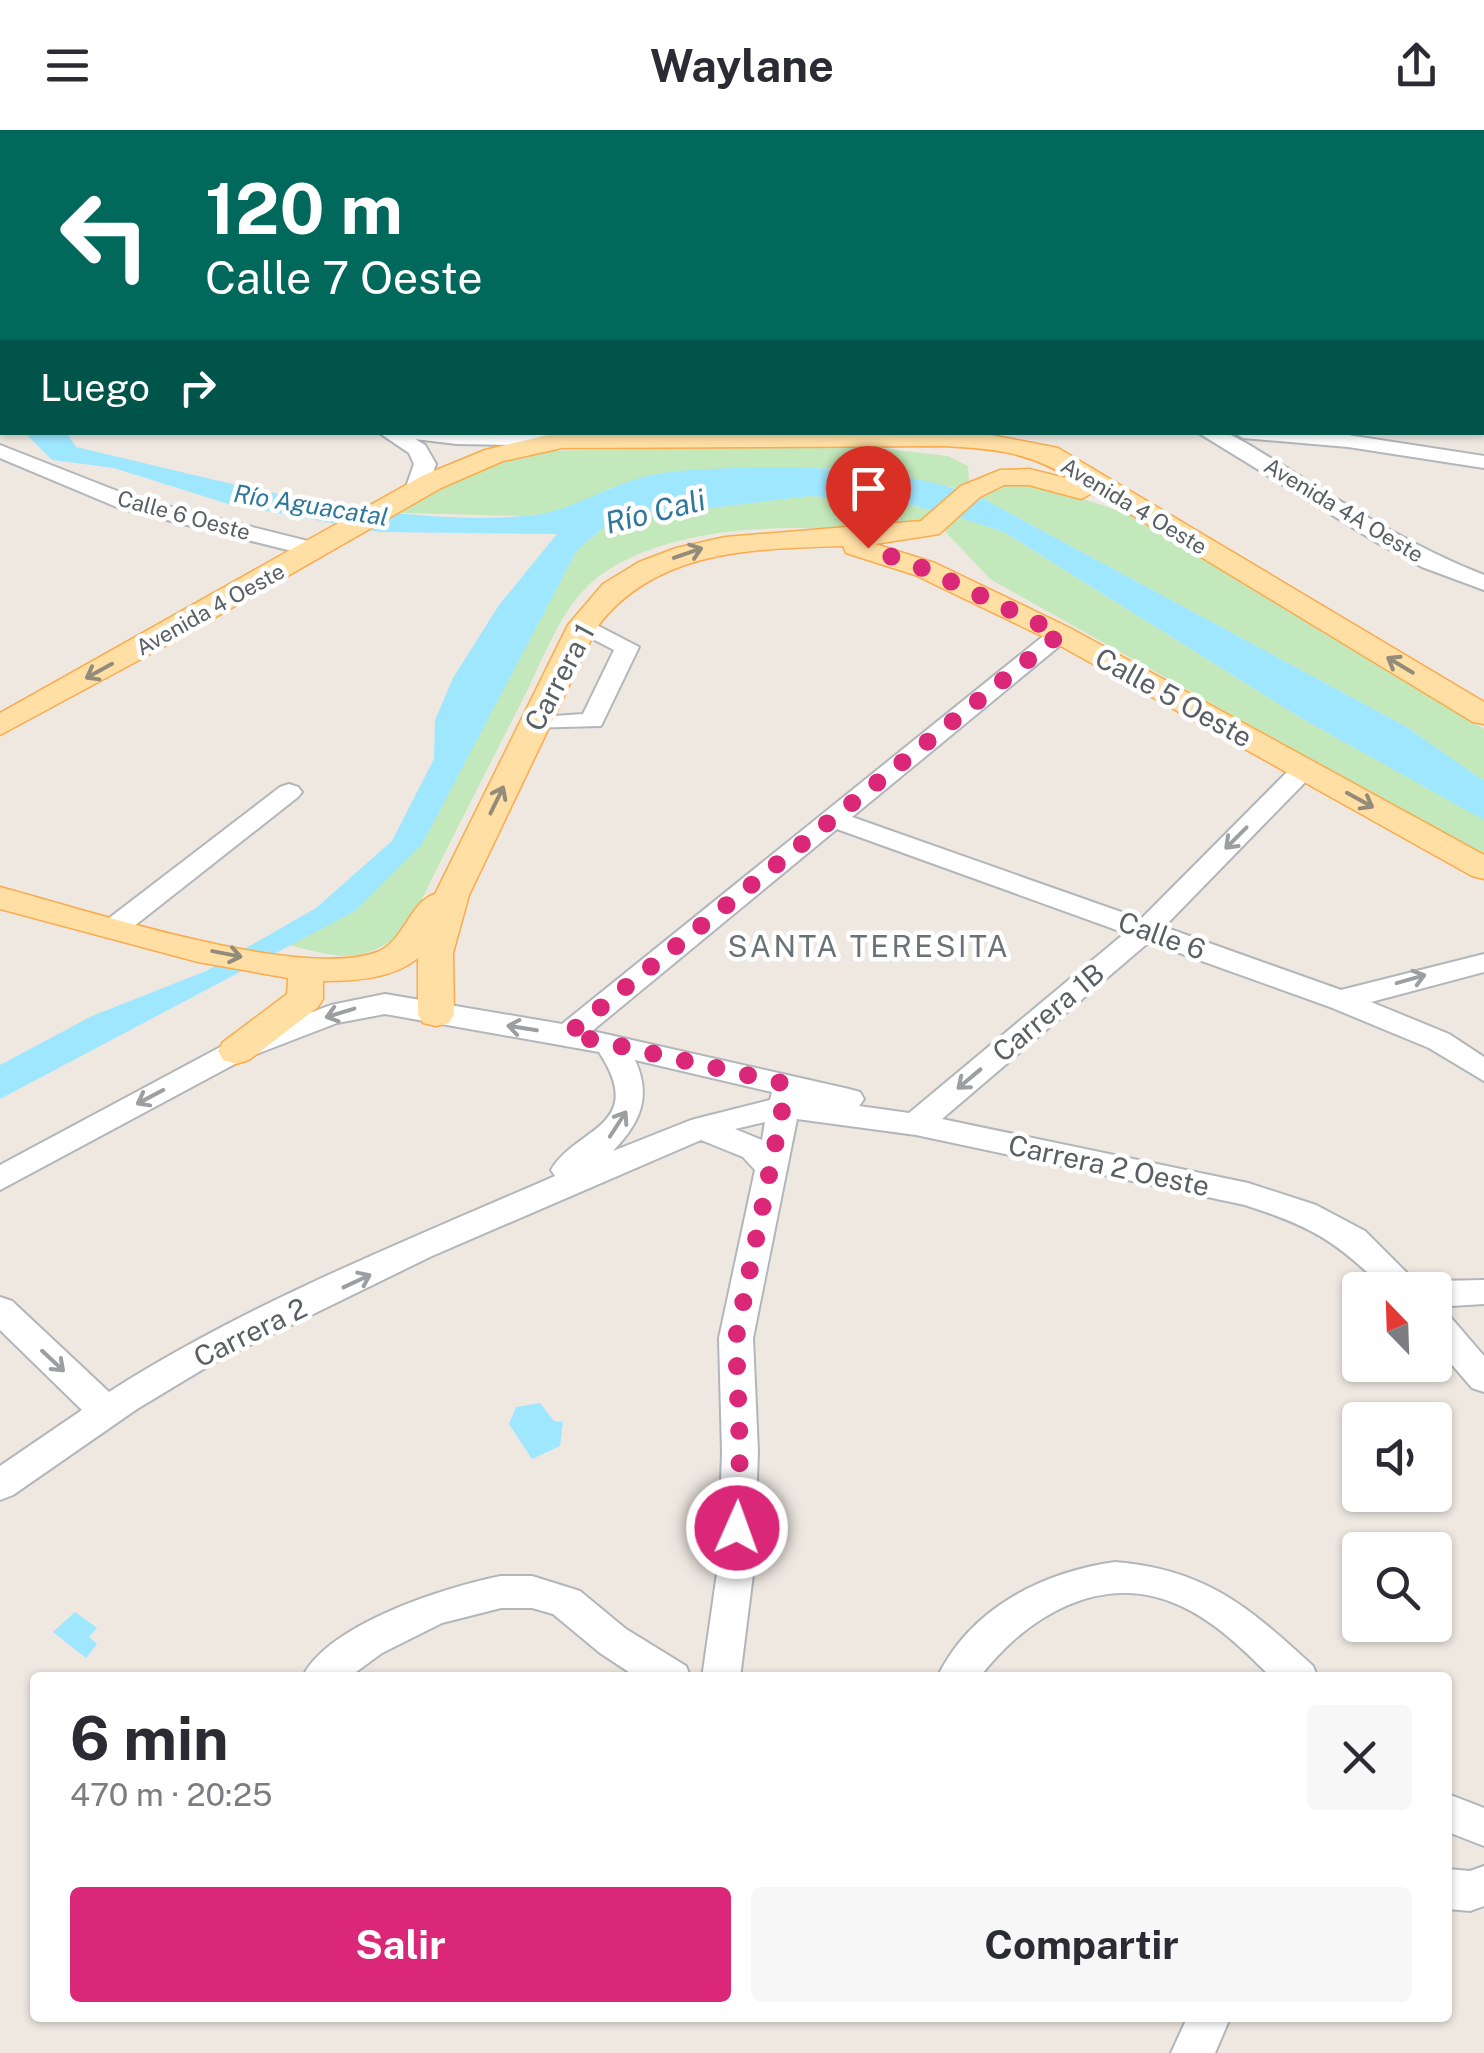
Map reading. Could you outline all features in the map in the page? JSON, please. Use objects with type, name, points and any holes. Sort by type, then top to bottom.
[{"type":"main road","name":"Avenida 4 Oeste","points":[[0,726],[473,460],[530,444],[562,440],[849,439],[909,435],[1010,442],[1049,454],[1484,716]]},
{"type":"main road","points":[[794,539],[892,536],[936,523],[984,473],[965,454],[849,439]]},
{"type":"main road","points":[[976,485],[1033,476],[1136,508]]},
{"type":"main road","points":[[936,523],[945,550],[974,582],[1060,634]]},
{"type":"main road","name":"Carrera 1","points":[[454,887],[583,625],[612,592],[657,564],[698,548],[794,539]]},
{"type":"main road","name":"Calle 5 Oeste","points":[[794,539],[883,554],[925,569],[1060,634],[1484,869]]},
{"type":"main road","points":[[0,898],[163,942],[298,968],[350,972],[390,961],[417,936],[454,887]]},
{"type":"main road","points":[[436,1014],[432,992],[434,955],[454,887]]},
{"type":"main road","points":[[236,1052],[305,999],[298,968]]},
{"type":"street","points":[[393,435],[418,449],[425,464],[410,492]]},
{"type":"street","name":"Avenida 4 Oeste","points":[[434,435],[562,440]]},
{"type":"street","name":"Avenida 4A Oeste","points":[[1214,435],[1414,553],[1484,583]]},
{"type":"street","points":[[1307,435],[1349,437],[1484,462]]},
{"type":"street","points":[[1432,452],[1484,442]]},
{"type":"street","name":"Calle 6 Oeste","points":[[0,450],[127,502],[326,543]]},
{"type":"street","points":[[534,724],[592,721],[626,647],[583,625]]},
{"type":"street","points":[[568,1034],[1060,634]]},
{"type":"street","name":"Carrera 1B","points":[[916,1124],[1147,928],[1304,769]]},
{"type":"street","points":[[114,928],[289,792]]},
{"type":"street","name":"Calle 6","points":[[831,818],[1340,1000],[1439,1041],[1484,1072]]},
{"type":"street","points":[[1340,1000],[1484,963]]},
{"type":"street","points":[[0,1179],[236,1052],[360,1006],[385,1004],[436,1014]]},
{"type":"street","name":"Carrera 2 Oeste","points":[[436,1014],[608,1043],[888,1124],[916,1124],[1248,1194],[1305,1213],[1354,1239],[1388,1272]]},
{"type":"street","name":"Carrera 2","points":[[515,1206],[608,1140],[624,1121],[631,1084],[627,1067],[608,1043]]},
{"type":"street","points":[[722,1672],[736,1566],[740,1452],[736,1338],[784,1096]]},
{"type":"street","name":"Carrera 2","points":[[0,1486],[106,1411],[202,1354],[515,1206],[784,1096]]},
{"type":"street","points":[[702,1128],[754,1149],[769,1165]]},
{"type":"street","points":[[1452,1293],[1484,1292]]},
{"type":"street","points":[[0,1310],[106,1411]]},
{"type":"street","points":[[1452,1342],[1484,1380]]},
{"type":"street","points":[[960,1672],[979,1643],[1019,1607],[1055,1588],[1105,1578],[1147,1580],[1187,1592],[1228,1614],[1292,1672]]},
{"type":"street","points":[[329,1672],[400,1622],[450,1604],[516,1590],[560,1599],[613,1641],[662,1672]]},
{"type":"street","points":[[1452,1814],[1484,1826]]},
{"type":"street","points":[[1452,1889],[1470,1891],[1484,1886]]},
{"type":"street","points":[[1193,2053],[1207,2022]]},
{"type":"green space","points":[[852,445],[948,456],[968,466],[969,481],[956,488],[855,468],[699,470],[610,488],[568,510],[525,516],[401,513],[416,500],[484,465],[535,451]]},
{"type":"green space","points":[[1032,481],[1127,514],[1484,729],[1484,781],[1407,727],[978,496],[986,487]]},
{"type":"green space","points":[[809,496],[897,501],[933,511],[918,521],[883,530],[805,528],[713,534],[640,553],[598,577],[574,602],[554,633],[407,930],[375,950],[349,956],[288,945],[355,911],[507,677],[576,552],[601,529],[664,514]]},
{"type":"green space","points":[[957,517],[1004,532],[1301,718],[1484,820],[1484,856],[990,579],[943,529]]},
{"type":"water","points":[[27,435],[68,435],[76,447],[298,498],[355,508],[468,518],[542,514],[647,476],[704,469],[859,471],[949,487],[978,496],[1407,727],[1484,781],[1484,820],[1301,718],[1004,532],[897,501],[809,496],[664,514],[601,529],[576,552],[422,844],[355,911],[0,1099],[0,1065],[92,1016],[206,971],[316,908],[392,841],[434,759],[435,720],[453,678],[499,605],[557,534],[380,532],[225,503],[114,468],[52,460]]},
{"type":"water","points":[[540,1403],[554,1421],[563,1422],[560,1446],[532,1459],[509,1424],[516,1407]]},
{"type":"water","points":[[75,1612],[97,1628],[89,1637],[97,1644],[86,1658],[53,1632]]},
{"type":"district","name":"SANTA TERESITA","points":[[869,946]]},
{"type":"route","points":[[737,1528],[740,1452],[736,1338],[769,1165],[786,1108],[786,1091],[782,1083],[568,1034],[1060,634],[925,569],[868,548]]},
{"type":"water label","name":"Río Aguacatal","points":[[311,505]]},
{"type":"water label","name":"Río Cali","points":[[655,511]]}]
